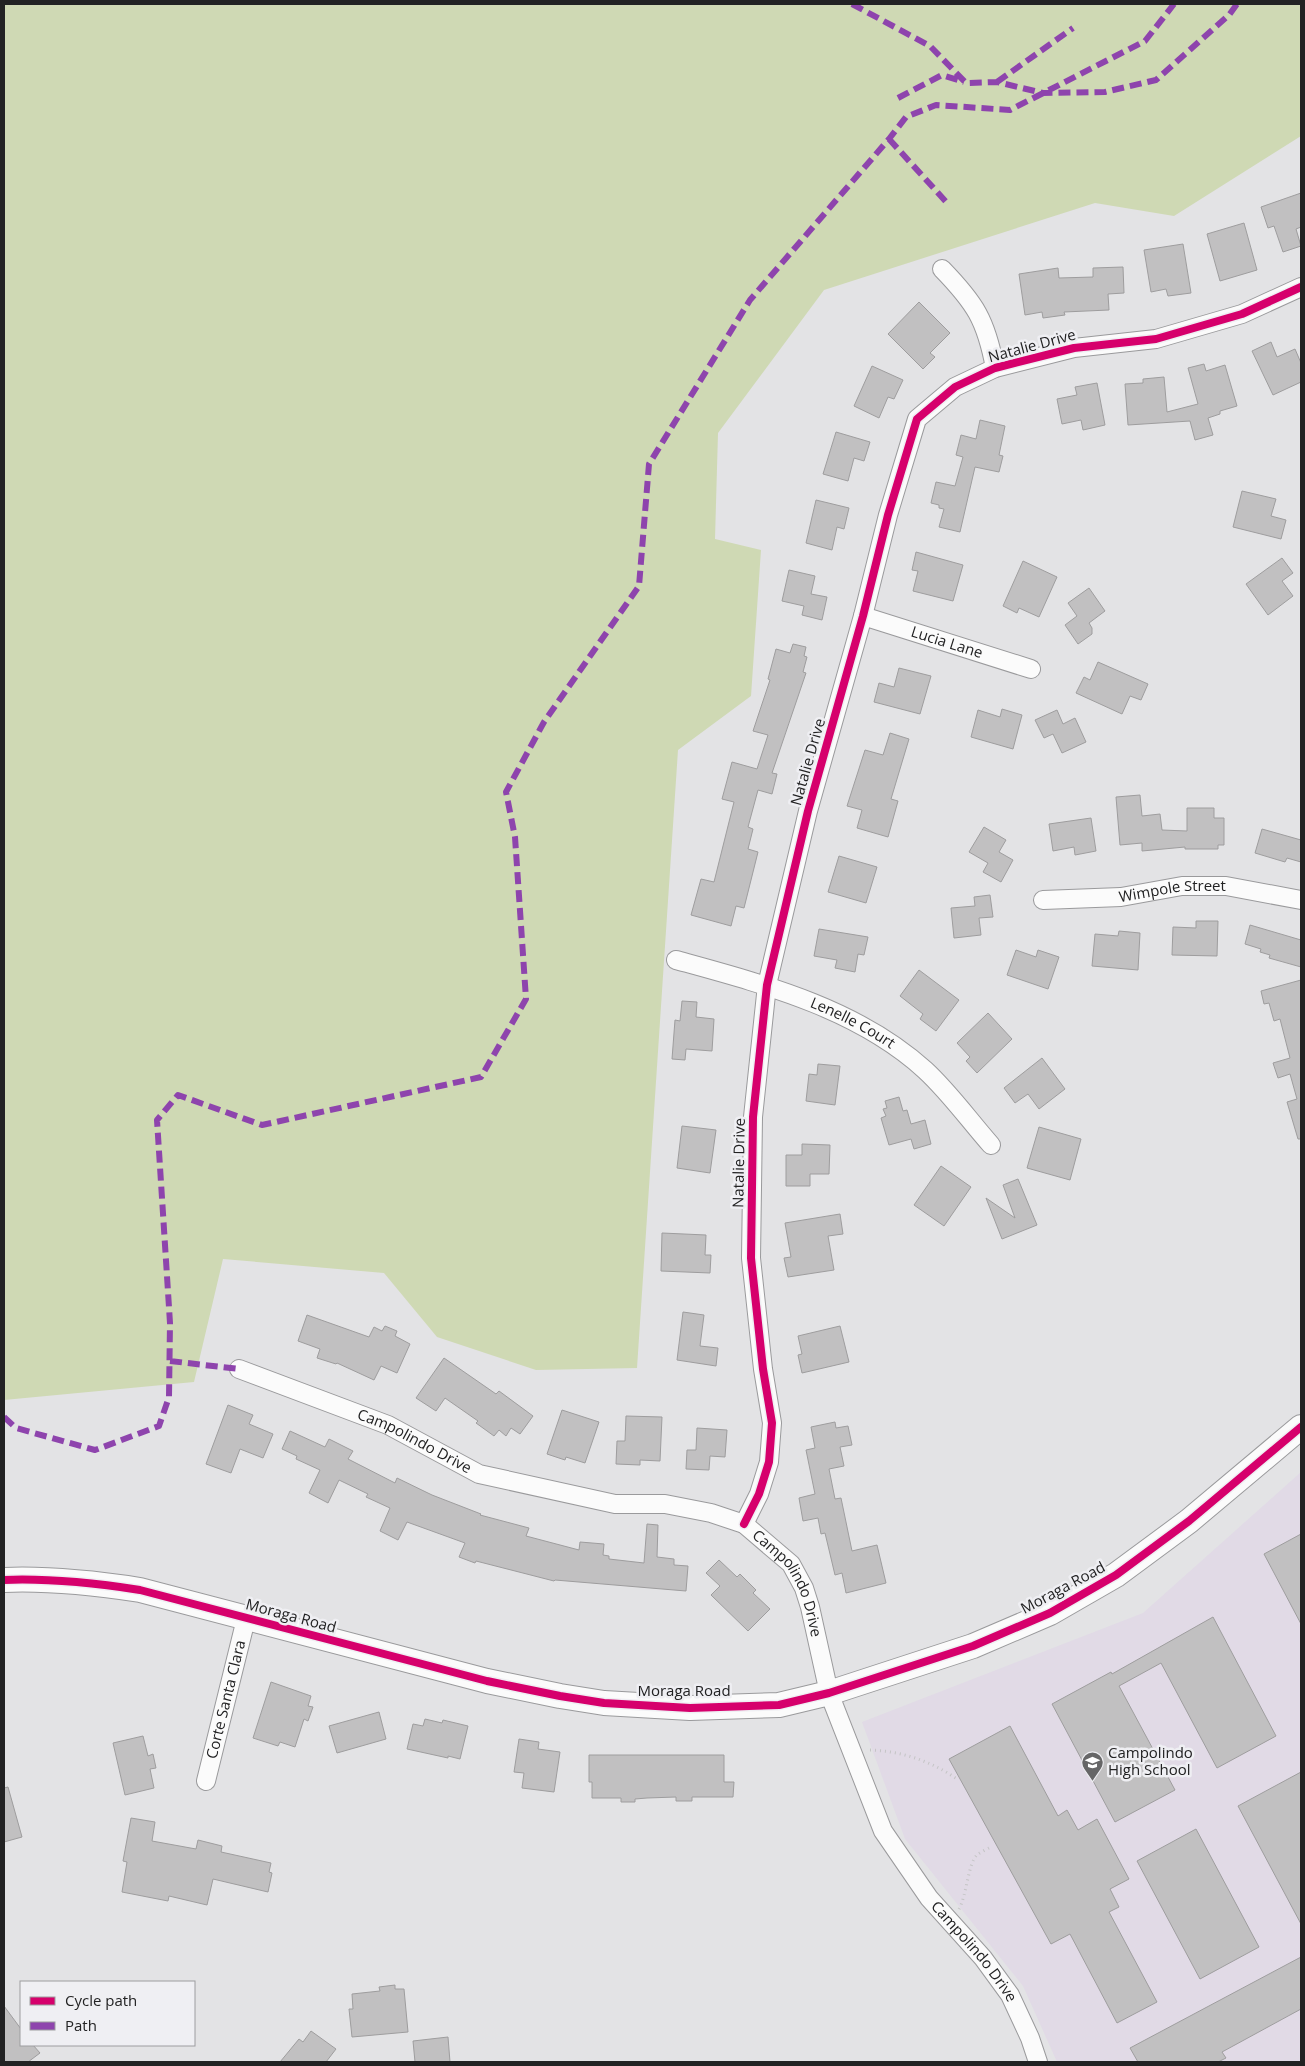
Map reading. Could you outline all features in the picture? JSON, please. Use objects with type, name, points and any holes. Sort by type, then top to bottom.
[{"type":"main road","name":"Moraga Road","points":[[4,1580],[56,1580],[96,1583],[140,1590],[487,1681],[560,1696],[604,1703],[690,1708],[779,1705],[829,1693],[973,1646],[1050,1613],[1116,1576],[1189,1521],[1301,1428]]},
{"type":"street","points":[[942,269],[965,293],[980,315],[990,340],[996,368]]},
{"type":"street","name":"Natalie Drive","points":[[744,1524],[758,1494],[769,1462],[772,1422],[763,1369],[751,1258],[753,1117],[768,985],[808,811],[863,616],[888,515],[917,419],[955,387],[996,368],[1074,348],[1156,339],[1242,314],[1301,287]]},
{"type":"street","name":"Lucia Lane","points":[[863,616],[1030,669]]},
{"type":"street","name":"Wimpole Street","points":[[1043,900],[1121,897],[1182,886],[1226,886],[1301,900]]},
{"type":"street","name":"Lenelle Court","points":[[676,960],[768,985],[859,1023],[893,1046],[931,1076],[991,1145]]},
{"type":"street","name":"Campolindo Drive","points":[[239,1369],[388,1425],[479,1474],[615,1504],[665,1504],[711,1513],[744,1524],[791,1564],[804,1588],[810,1607],[829,1693],[883,1831],[929,1898],[983,1958],[1010,1995],[1030,2038],[1038,2062]]},
{"type":"street","name":"Corte Santa Clara","points":[[206,1781],[246,1619]]},
{"type":"path","points":[[852,1750],[886,1750],[918,1758],[944,1770],[957,1779]]},
{"type":"path","points":[[951,1922],[963,1902],[972,1863],[976,1856],[991,1847]]},
{"type":"shaded area","name":"Campolindo High School","points":[[1301,1472],[1301,2062],[1057,2062],[1023,1986],[905,1839],[862,1722],[1143,1613]]},
{"type":"green space","points":[[4,4],[1301,4],[1301,136],[1174,216],[1095,203],[824,290],[718,433],[715,539],[761,550],[751,696],[678,750],[637,1368],[536,1370],[437,1337],[384,1273],[223,1259],[194,1382],[4,1400]]},
{"type":"building","points":[[1301,193],[1301,227],[1296,229],[1301,246],[1283,252],[1274,226],[1268,228],[1261,207]]},
{"type":"building","points":[[1244,223],[1257,270],[1220,281],[1207,234]]},
{"type":"building","points":[[1183,244],[1191,293],[1168,296],[1166,289],[1151,292],[1144,250]]},
{"type":"building","points":[[1123,267],[1124,293],[1108,294],[1109,310],[1064,312],[1065,315],[1043,318],[1042,312],[1025,315],[1019,274],[1058,268],[1059,278],[1093,277],[1093,268]]},
{"type":"building","points":[[919,302],[950,333],[930,353],[935,357],[923,369],[888,334]]},
{"type":"building","points":[[1271,342],[1277,357],[1295,349],[1301,363],[1301,382],[1273,395],[1252,351]]},
{"type":"building","points":[[1204,364],[1206,371],[1225,365],[1237,406],[1220,411],[1220,414],[1208,418],[1213,435],[1195,440],[1190,421],[1128,425],[1125,384],[1143,383],[1143,379],[1164,377],[1167,412],[1198,404],[1188,368]]},
{"type":"building","points":[[872,366],[903,380],[894,399],[888,397],[879,418],[854,406]]},
{"type":"building","points":[[1097,383],[1105,425],[1083,430],[1081,420],[1062,424],[1057,399],[1077,395],[1075,387]]},
{"type":"building","points":[[980,420],[1005,426],[999,455],[1003,456],[999,472],[975,467],[960,532],[939,527],[944,509],[939,508],[939,505],[931,503],[936,482],[955,486],[963,457],[956,455],[961,435],[976,439]]},
{"type":"building","points":[[836,432],[870,442],[864,461],[854,458],[848,481],[823,474]]},
{"type":"building","points":[[1242,491],[1276,499],[1271,516],[1286,520],[1281,539],[1233,527]]},
{"type":"building","points":[[816,500],[849,508],[844,529],[837,527],[832,550],[806,543]]},
{"type":"building","points":[[916,552],[963,565],[953,601],[913,591],[918,571],[912,570]]},
{"type":"building","points":[[1282,558],[1293,573],[1282,581],[1293,596],[1268,615],[1246,584]]},
{"type":"building","points":[[1023,561],[1057,577],[1039,617],[1019,608],[1017,613],[1003,606]]},
{"type":"building","points":[[789,570],[815,576],[811,594],[827,597],[822,620],[802,615],[804,606],[782,601]]},
{"type":"building","points":[[1089,588],[1105,611],[1089,623],[1092,628],[1092,634],[1078,644],[1065,625],[1077,616],[1068,603]]},
{"type":"building","points":[[793,644],[806,647],[804,656],[807,657],[803,672],[806,673],[772,773],[777,774],[772,794],[758,790],[748,827],[753,829],[748,849],[758,852],[744,908],[736,906],[731,926],[691,915],[701,879],[714,882],[734,802],[722,799],[732,762],[757,769],[768,735],[753,731],[770,680],[768,679],[776,649],[790,653]]},
{"type":"building","points":[[1098,662],[1148,684],[1141,700],[1130,696],[1122,714],[1076,693],[1084,677],[1090,680]]},
{"type":"building","points":[[899,668],[931,676],[920,714],[874,702],[879,683],[894,687]]},
{"type":"building","points":[[1002,709],[1022,715],[1013,749],[971,737],[978,710],[1000,717]]},
{"type":"building","points":[[1057,710],[1063,724],[1075,718],[1086,742],[1062,753],[1053,734],[1044,738],[1035,720]]},
{"type":"building","points":[[890,733],[909,739],[891,799],[898,801],[888,837],[857,828],[862,810],[847,806],[865,750],[883,755]]},
{"type":"building","points":[[1140,795],[1142,816],[1160,814],[1162,830],[1187,831],[1187,808],[1214,808],[1214,818],[1224,818],[1224,845],[1218,845],[1218,849],[1185,849],[1185,847],[1142,851],[1142,843],[1120,845],[1116,797]]},
{"type":"building","points":[[1091,818],[1096,851],[1075,855],[1074,847],[1053,851],[1049,824]]},
{"type":"building","points":[[984,827],[1006,840],[999,852],[1013,860],[1001,882],[983,872],[988,863],[969,852]]},
{"type":"building","points":[[1262,829],[1301,840],[1301,862],[1287,858],[1285,862],[1255,853]]},
{"type":"building","points":[[839,856],[877,867],[866,903],[828,892]]},
{"type":"building","points":[[990,895],[993,917],[979,918],[981,935],[954,938],[951,908],[975,906],[974,897]]},
{"type":"building","points":[[1196,921],[1218,921],[1217,956],[1172,955],[1173,927],[1196,928]]},
{"type":"building","points":[[1250,925],[1301,940],[1301,967],[1269,958],[1270,955],[1260,952],[1261,949],[1245,944]]},
{"type":"building","points":[[819,929],[868,937],[864,955],[858,954],[855,972],[835,968],[837,960],[814,956]]},
{"type":"building","points":[[1119,931],[1140,933],[1138,970],[1092,966],[1095,934],[1118,936]]},
{"type":"building","points":[[1016,950],[1036,957],[1038,950],[1059,957],[1048,989],[1007,975]]},
{"type":"building","points":[[919,970],[959,1000],[936,1031],[920,1019],[923,1014],[900,996]]},
{"type":"building","points":[[1301,980],[1301,1139],[1298,1139],[1287,1102],[1297,1099],[1290,1074],[1278,1078],[1273,1063],[1290,1058],[1280,1019],[1274,1021],[1269,1003],[1264,1004],[1261,991]]},
{"type":"building","points":[[682,1001],[697,1002],[696,1017],[714,1019],[712,1051],[686,1049],[685,1060],[672,1059],[675,1020],[680,1021]]},
{"type":"building","points":[[988,1013],[1012,1039],[977,1073],[966,1061],[970,1057],[957,1043]]},
{"type":"building","points":[[1042,1058],[1065,1089],[1039,1109],[1028,1094],[1015,1103],[1004,1088]]},
{"type":"building","points":[[818,1064],[840,1066],[835,1105],[806,1101],[809,1074],[817,1075]]},
{"type":"building","points":[[899,1097],[903,1111],[907,1110],[911,1124],[925,1120],[931,1144],[914,1149],[911,1139],[889,1145],[881,1118],[886,1116],[883,1109],[887,1108],[885,1101]]},
{"type":"building","points":[[682,1126],[716,1130],[710,1173],[677,1168]]},
{"type":"building","points":[[1039,1127],[1081,1139],[1070,1180],[1027,1168]]},
{"type":"building","points":[[802,1144],[830,1145],[829,1174],[810,1174],[810,1186],[786,1186],[786,1155],[802,1155]]},
{"type":"building","points":[[941,1166],[971,1187],[944,1226],[914,1205]]},
{"type":"building","points":[[1018,1179],[1037,1225],[1002,1239],[986,1198],[1015,1218],[1003,1185]]},
{"type":"building","points":[[840,1214],[843,1234],[828,1236],[834,1270],[788,1277],[784,1258],[791,1257],[785,1223]]},
{"type":"building","points":[[662,1233],[706,1235],[705,1255],[711,1255],[710,1273],[661,1271]]},
{"type":"building","points":[[683,1312],[704,1315],[700,1346],[718,1348],[716,1366],[677,1360]]},
{"type":"building","points":[[307,1315],[369,1337],[374,1327],[382,1331],[385,1326],[397,1331],[395,1336],[410,1344],[397,1373],[381,1366],[374,1380],[337,1363],[317,1358],[320,1349],[298,1341]]},
{"type":"building","points":[[840,1326],[849,1362],[802,1373],[798,1355],[802,1354],[798,1336]]},
{"type":"building","points":[[444,1358],[496,1394],[499,1391],[533,1416],[520,1434],[511,1428],[506,1436],[499,1430],[494,1436],[476,1423],[478,1421],[445,1398],[436,1411],[416,1398]]},
{"type":"building","points":[[228,1405],[253,1415],[249,1424],[273,1434],[263,1458],[240,1449],[231,1473],[206,1464]]},
{"type":"building","points":[[562,1410],[599,1422],[585,1463],[566,1457],[565,1460],[547,1454]]},
{"type":"building","points":[[626,1416],[662,1417],[660,1461],[640,1460],[640,1465],[616,1464],[617,1441],[625,1441]]},
{"type":"building","points":[[835,1422],[836,1428],[848,1426],[852,1445],[840,1447],[844,1466],[829,1469],[835,1499],[841,1498],[852,1551],[877,1545],[886,1583],[846,1593],[842,1573],[835,1575],[825,1533],[821,1534],[818,1518],[803,1521],[799,1498],[815,1494],[806,1450],[815,1448],[811,1427]]},
{"type":"building","points":[[697,1428],[727,1430],[725,1457],[710,1456],[709,1470],[686,1469],[687,1450],[696,1450]]},
{"type":"building","points":[[290,1431],[325,1447],[329,1439],[353,1451],[348,1459],[395,1483],[397,1478],[480,1515],[529,1528],[526,1536],[579,1550],[580,1542],[604,1544],[603,1555],[609,1556],[609,1559],[644,1563],[647,1524],[658,1525],[657,1557],[674,1559],[674,1565],[688,1566],[686,1591],[554,1581],[476,1561],[475,1563],[459,1557],[465,1543],[407,1522],[398,1540],[380,1531],[390,1508],[366,1497],[368,1494],[339,1480],[328,1503],[309,1493],[320,1470],[296,1459],[297,1456],[282,1449]]},
{"type":"building","points":[[1301,1534],[1301,1624],[1264,1554]]},
{"type":"building","points":[[719,1560],[737,1577],[740,1574],[756,1590],[753,1593],[770,1609],[748,1631],[711,1595],[720,1586],[706,1573]]},
{"type":"building","points":[[1213,1617],[1276,1736],[1217,1768],[1161,1663],[1119,1686],[1175,1790],[1115,1822],[1052,1704],[1111,1672],[1112,1674]]},
{"type":"building","points":[[271,1682],[311,1696],[308,1706],[313,1707],[308,1721],[304,1719],[295,1747],[280,1742],[278,1746],[253,1738]]},
{"type":"building","points":[[379,1712],[386,1739],[337,1753],[329,1726]]},
{"type":"building","points":[[425,1719],[442,1723],[443,1720],[468,1726],[460,1759],[407,1749],[413,1724],[423,1726]]},
{"type":"building","points":[[1010,1726],[1058,1816],[1067,1810],[1078,1830],[1097,1819],[1129,1879],[1110,1889],[1119,1907],[1109,1912],[1157,2002],[1117,2023],[1070,1934],[1051,1944],[949,1759]]},
{"type":"building","points":[[143,1736],[148,1756],[153,1754],[156,1768],[150,1769],[154,1788],[125,1795],[113,1743]]},
{"type":"building","points":[[519,1739],[539,1742],[538,1749],[560,1752],[554,1792],[522,1788],[524,1773],[514,1772]]},
{"type":"building","points":[[589,1755],[724,1755],[724,1782],[734,1782],[733,1797],[692,1797],[692,1801],[676,1801],[676,1797],[647,1798],[635,1799],[635,1802],[621,1802],[621,1798],[592,1798],[592,1782],[589,1782]]},
{"type":"building","points":[[1301,1772],[1301,1924],[1238,1806]]},
{"type":"building","points":[[8,1787],[22,1837],[4,1842],[4,1788]]},
{"type":"building","points":[[131,1818],[155,1822],[152,1841],[196,1849],[198,1840],[222,1846],[221,1852],[271,1863],[269,1872],[272,1873],[268,1892],[213,1879],[207,1905],[169,1896],[168,1901],[122,1892],[127,1862],[123,1861]]},
{"type":"building","points":[[1196,1829],[1259,1947],[1200,1979],[1137,1861]]},
{"type":"building","points":[[1301,1957],[1301,2009],[1222,2052],[1226,2058],[1218,2062],[1138,2062],[1130,2048]]},
{"type":"building","points":[[395,1985],[395,1989],[404,1989],[408,2032],[352,2037],[349,2009],[353,2009],[352,1994],[380,1991],[379,1987]]},
{"type":"building","points":[[4,2006],[20,2028],[20,2046],[34,2046],[40,2053],[28,2062],[4,2062]]},
{"type":"building","points":[[311,2031],[336,2049],[326,2062],[280,2062],[299,2039],[303,2042]]},
{"type":"building","points":[[448,2037],[450,2062],[415,2062],[413,2041]]},
{"type":"marked path","points":[[852,4],[930,46],[966,83],[997,82],[1043,93],[1105,92],[1156,80],[1229,15],[1237,4]]},
{"type":"marked path","points":[[4,1417],[16,1428],[95,1450],[159,1426],[169,1397],[170,1323],[157,1120],[178,1095],[262,1125],[481,1077],[526,999],[515,837],[506,792],[544,722],[639,586],[649,464],[750,300],[906,117],[936,105],[1010,110],[1145,41],[1174,4]]},
{"type":"marked path","points":[[997,82],[1073,28]]},
{"type":"marked path","points":[[898,98],[942,75],[964,82]]},
{"type":"marked path","points":[[889,139],[949,205]]},
{"type":"marked path","points":[[170,1361],[239,1369]]},
{"type":"cycle path","points":[[744,1524],[759,1494],[769,1462],[772,1423],[763,1369],[751,1258],[753,1117],[767,985],[808,811],[863,616],[888,515],[917,419],[955,387],[995,368],[1074,348],[1156,339],[1242,314],[1301,287]]},
{"type":"cycle path","points":[[4,1580],[72,1582],[140,1590],[487,1681],[560,1696],[604,1703],[690,1708],[779,1705],[829,1693],[973,1646],[1050,1613],[1116,1575],[1189,1521],[1301,1427]]},
{"type":"place","name":"Campolindo High School","points":[[1092,1781]]}]
